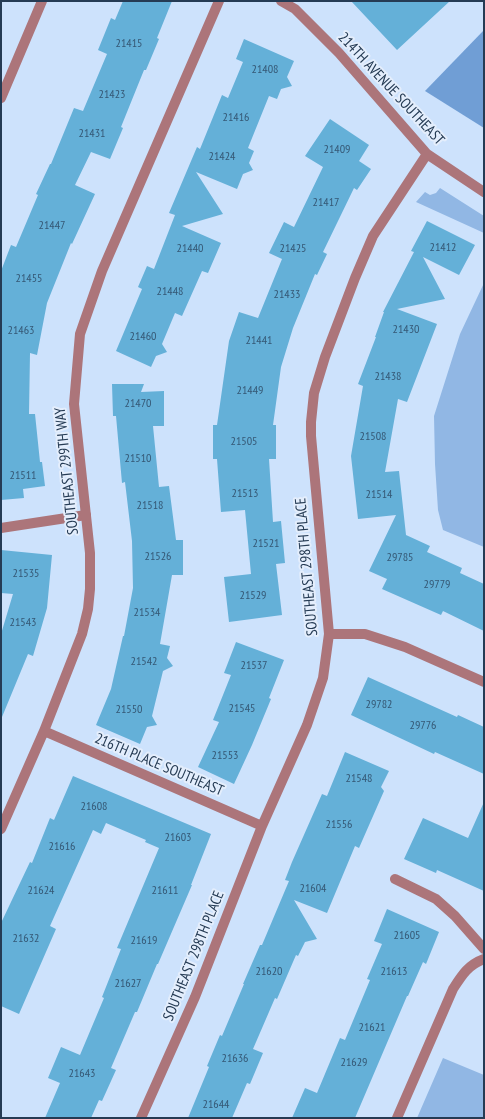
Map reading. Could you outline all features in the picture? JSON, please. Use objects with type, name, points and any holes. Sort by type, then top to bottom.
[{"type":"street","points":[[1,98],[42,1]]},
{"type":"street","name":"SOUTHEAST 299TH WAY","points":[[1,829],[44,731],[82,634],[88,609],[90,553],[74,404],[80,334],[102,271],[219,1]]},
{"type":"street","name":"214TH AVENUE SOUTHEAST","points":[[281,1],[295,9],[338,53],[427,154],[484,192]]},
{"type":"street","name":"SOUTHEAST 298TH PLACE","points":[[141,1118],[194,997],[262,826],[307,725],[323,678],[329,634],[311,436],[314,393],[325,357],[373,236],[427,154]]},
{"type":"street","points":[[1,528],[86,515]]},
{"type":"street","points":[[329,634],[366,634],[405,647],[484,682]]},
{"type":"street","name":"216TH PLACE SOUTHEAST","points":[[44,731],[262,826]]},
{"type":"street","points":[[395,879],[436,899],[456,916],[484,949]]},
{"type":"street","points":[[397,1118],[453,989],[461,976],[473,963],[484,959]]},
{"type":"shaded area","points":[[484,30],[484,128],[425,91]]},
{"type":"shaded area","points":[[440,188],[484,216],[484,233],[416,202],[425,192],[430,195],[436,193]]},
{"type":"shaded area","points":[[484,283],[484,547],[443,530],[438,510],[434,416],[460,334]]},
{"type":"shaded area","points":[[443,1058],[484,1075],[484,1118],[417,1118]]},
{"type":"building","points":[[123,1],[172,1],[157,38],[159,39],[146,70],[144,70],[110,159],[91,152],[75,185],[95,194],[71,243],[47,303],[37,355],[30,353],[29,414],[35,414],[40,462],[42,462],[45,486],[23,489],[24,498],[1,500],[1,271],[11,245],[16,247],[38,195],[36,194],[51,164],[74,108],[83,111],[107,54],[98,50],[111,18],[115,20]]},
{"type":"building","points":[[351,1],[450,1],[397,50]]},
{"type":"building","points":[[244,39],[294,61],[287,77],[292,86],[281,89],[277,99],[269,96],[248,148],[254,151],[249,163],[253,170],[243,174],[237,189],[196,172],[223,214],[182,226],[221,243],[208,273],[202,271],[182,316],[175,313],[162,344],[167,352],[156,356],[151,367],[116,351],[142,289],[138,287],[147,266],[154,269],[175,215],[169,213],[197,147],[200,149],[222,95],[228,98],[243,62],[236,59]]},
{"type":"building","points":[[330,119],[369,145],[359,161],[371,169],[357,190],[354,188],[323,252],[327,254],[317,275],[315,274],[293,328],[281,367],[273,425],[276,425],[276,459],[269,459],[273,522],[281,521],[285,563],[276,564],[282,615],[229,622],[224,577],[251,574],[245,510],[221,512],[217,459],[213,459],[213,425],[217,425],[229,341],[239,312],[258,318],[282,259],[269,253],[284,222],[294,227],[323,167],[305,156]]},
{"type":"building","points":[[427,221],[475,245],[459,275],[423,257],[445,299],[397,309],[437,324],[407,402],[398,399],[385,472],[399,471],[406,535],[430,546],[427,552],[462,568],[460,573],[484,584],[484,631],[443,611],[441,615],[382,589],[387,579],[369,571],[396,515],[358,519],[351,456],[363,386],[358,384],[376,337],[383,312],[414,252],[411,251]]},
{"type":"building","points":[[112,384],[144,384],[141,392],[164,391],[164,426],[153,426],[159,487],[169,486],[176,540],[183,540],[183,575],[172,575],[160,644],[170,646],[167,658],[173,666],[163,671],[152,716],[157,725],[147,727],[140,744],[96,725],[111,689],[133,588],[132,541],[125,482],[122,483],[116,416],[113,416]]},
{"type":"building","points":[[1,550],[52,555],[47,608],[33,656],[28,654],[2,717],[1,634],[13,594],[1,593]]},
{"type":"building","points":[[236,642],[284,660],[269,698],[271,699],[234,784],[198,767],[219,722],[213,720],[231,675],[224,673]]},
{"type":"building","points":[[368,677],[457,717],[458,715],[484,727],[484,774],[435,752],[434,754],[351,715]]},
{"type":"building","points":[[345,752],[389,771],[381,787],[384,791],[359,848],[355,846],[327,913],[294,900],[317,939],[305,942],[298,956],[296,955],[277,999],[275,998],[253,1049],[263,1053],[250,1084],[247,1083],[232,1118],[188,1118],[220,1035],[222,1036],[289,881],[285,880],[292,862],[322,794],[327,796]]},
{"type":"building","points":[[73,776],[211,834],[192,885],[111,1068],[116,1070],[102,1101],[99,1100],[91,1118],[45,1118],[60,1083],[48,1078],[61,1047],[80,1055],[104,998],[102,997],[121,949],[117,948],[159,848],[145,842],[146,840],[106,823],[101,834],[93,830],[50,926],[56,929],[19,1014],[1,1006],[1,923],[30,862],[32,863],[50,818],[54,820]]},
{"type":"building","points":[[484,802],[484,891],[437,870],[436,873],[404,859],[423,818],[468,838]]},
{"type":"building","points":[[387,909],[439,932],[426,964],[423,962],[407,996],[355,1118],[292,1118],[305,1088],[317,1093],[340,1038],[345,1040],[370,980],[367,979],[382,944],[374,941]]}]
